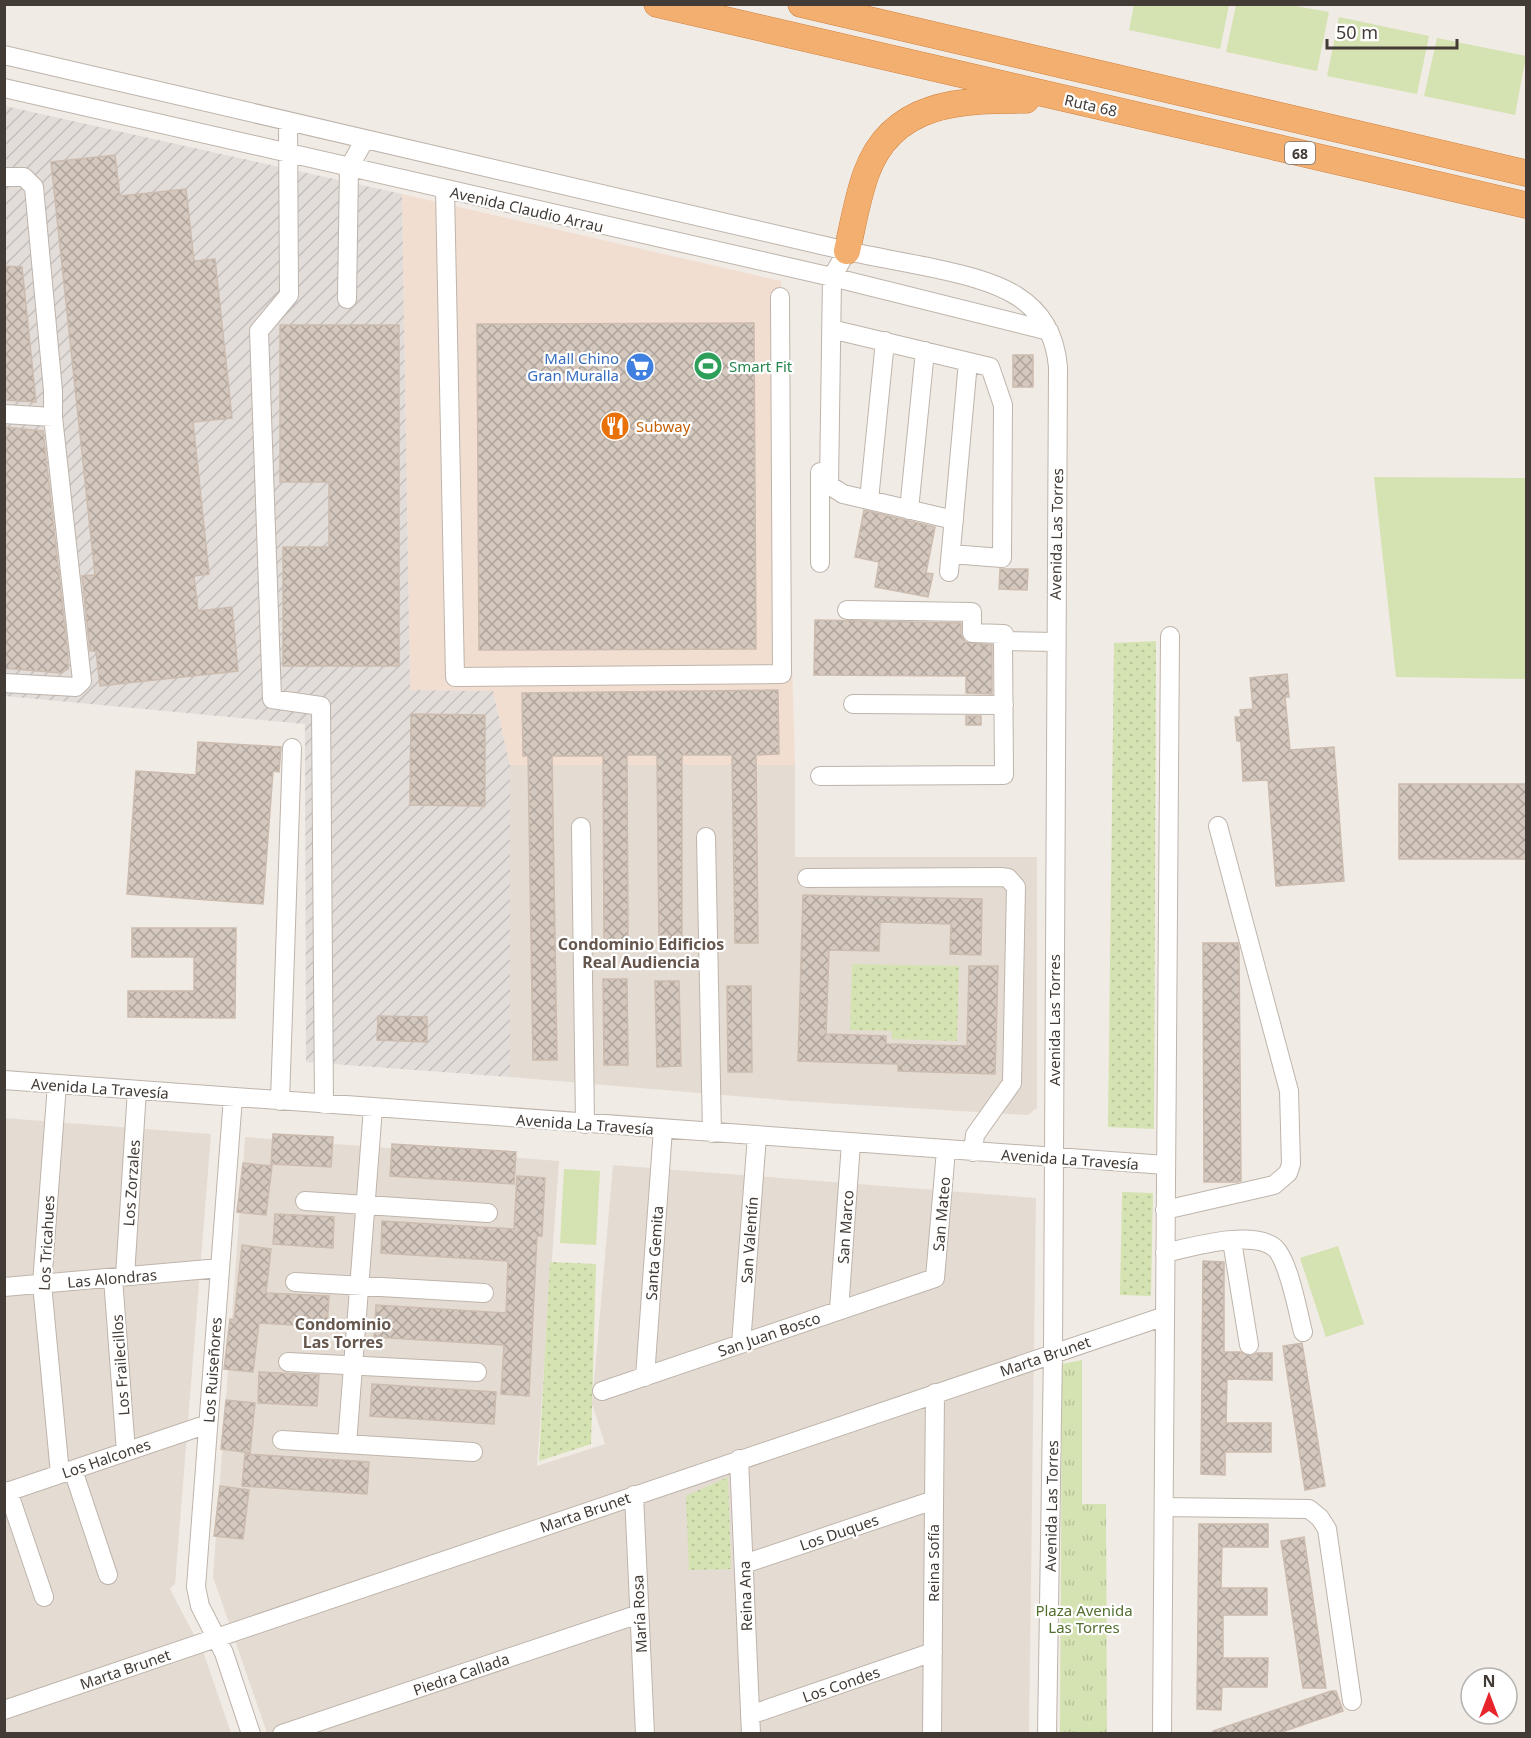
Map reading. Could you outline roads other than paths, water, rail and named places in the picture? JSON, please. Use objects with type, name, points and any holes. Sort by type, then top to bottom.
[{"type":"highway","name":"Ruta 68","points":[[657,4],[1527,205]]},
{"type":"highway","name":"68","points":[[801,4],[1527,173]]},
{"type":"highway","points":[[847,251],[869,165],[886,139],[910,119],[935,108],[970,101],[1074,101]]},
{"type":"highway","points":[[1450,155],[1527,154]]},
{"type":"street","points":[[4,55],[847,251],[832,277],[829,485],[843,494],[954,520]]},
{"type":"street","name":"Avenida Claudio Arrau","points":[[4,88],[832,277],[1049,331]]},
{"type":"street","points":[[288,121],[286,154],[289,295],[259,331],[272,699],[321,706],[324,1104]]},
{"type":"street","points":[[347,299],[349,168],[365,139]]},
{"type":"street","points":[[4,177],[24,177],[34,187],[52,391],[52,417],[81,681],[76,687],[4,683]]},
{"type":"street","points":[[445,190],[455,677],[782,674],[780,297]]},
{"type":"street","name":"Avenida Las Torres","points":[[847,251],[978,278],[1005,288],[1036,311],[1049,331],[1058,367],[1053,1352],[1047,1734]]},
{"type":"street","points":[[831,328],[990,367],[1003,405],[1002,558],[950,563],[968,362]]},
{"type":"street","points":[[868,500],[885,341]]},
{"type":"street","points":[[909,510],[924,351]]},
{"type":"street","points":[[820,563],[821,408],[830,409]]},
{"type":"street","points":[[4,414],[52,417]]},
{"type":"street","points":[[820,777],[1004,775],[1004,634],[972,633],[972,612],[847,610]]},
{"type":"street","points":[[1162,1734],[1170,636]]},
{"type":"street","points":[[1003,641],[1055,642]]},
{"type":"street","points":[[853,704],[1004,705]]},
{"type":"street","points":[[280,1101],[292,748]]},
{"type":"street","points":[[1165,1210],[1274,1185],[1288,1173],[1292,1164],[1289,1091],[1218,826]]},
{"type":"street","points":[[581,827],[585,1124]]},
{"type":"street","points":[[706,837],[712,1133]]},
{"type":"street","points":[[807,878],[1001,877],[1008,878],[1016,887],[1012,1083],[975,1135],[973,1152]]},
{"type":"street","name":"Avenida La Travesía","points":[[4,1080],[1165,1165]]},
{"type":"street","name":"Los Tricahues","points":[[57,1084],[42,1284],[67,1472],[108,1575]]},
{"type":"street","name":"Los Zorzales","points":[[119,1277],[137,1090]]},
{"type":"street","name":"Los Ruiseñores","points":[[233,1098],[196,1587],[200,1606],[217,1638],[251,1734]]},
{"type":"street","points":[[347,1444],[373,1108]]},
{"type":"street","name":"Santa Gemita","points":[[645,1377],[663,1130]]},
{"type":"street","name":"San Valentín","points":[[741,1344],[757,1136]]},
{"type":"street","name":"San Marco","points":[[839,1310],[851,1143]]},
{"type":"street","name":"San Mateo","points":[[935,1278],[946,1150]]},
{"type":"street","points":[[304,1201],[488,1213]]},
{"type":"street","points":[[1165,1253],[1232,1241],[1258,1241],[1275,1248],[1283,1261],[1303,1332]]},
{"type":"street","points":[[1232,1241],[1249,1345]]},
{"type":"street","name":"Las Alondras","points":[[4,1287],[220,1268]]},
{"type":"street","name":"Los Frailecillos","points":[[119,1277],[126,1452]]},
{"type":"street","name":"San Juan Bosco","points":[[602,1391],[935,1278]]},
{"type":"street","points":[[295,1282],[484,1293]]},
{"type":"street","name":"Marta Brunet","points":[[4,1710],[1053,1352],[1165,1316]]},
{"type":"street","points":[[288,1362],[477,1372]]},
{"type":"street","name":"Reina Sofía","points":[[932,1734],[935,1393]]},
{"type":"street","name":"Los Halcones","points":[[7,1492],[208,1424]]},
{"type":"street","points":[[282,1440],[473,1452]]},
{"type":"street","name":"Reina Ana","points":[[740,1460],[751,1724]]},
{"type":"street","points":[[7,1492],[44,1597]]},
{"type":"street","name":"María Rosa","points":[[634,1496],[642,1732]]},
{"type":"street","name":"Los Duques","points":[[744,1564],[934,1500]]},
{"type":"street","points":[[1164,1507],[1309,1509],[1320,1518],[1328,1529],[1352,1701]]},
{"type":"street","name":"Piedra Callada","points":[[282,1734],[639,1614]]},
{"type":"street","name":"Los Condes","points":[[751,1724],[933,1652]]},
{"type":"place","name":"Smart Fit","points":[[708,366]]},
{"type":"place","name":"Mall Chino Gran Muralla","points":[[640,367]]},
{"type":"place","name":"Subway","points":[[615,426]]},
{"type":"district","name":"Condominio Edificios Real Audiencia","points":[[641,953]]},
{"type":"district","name":"Condominio Las Torres","points":[[343,1333]]},
{"type":"park label","name":"Plaza Avenida Las Torres","points":[[1084,1618]]}]
